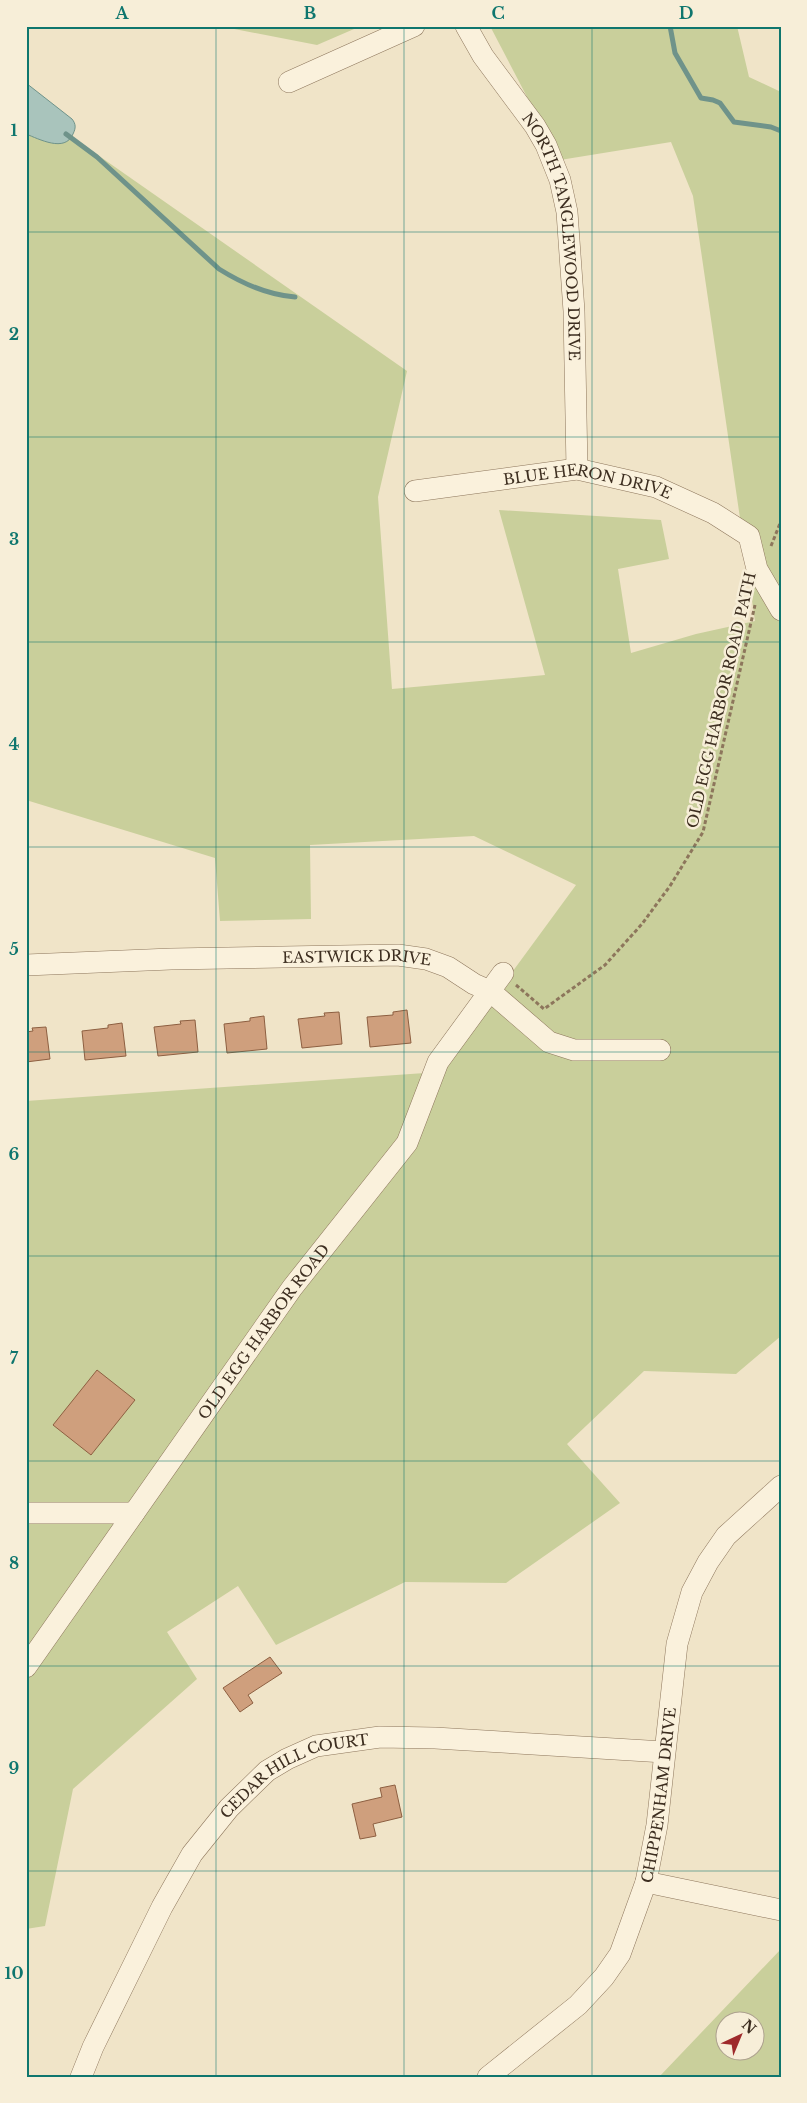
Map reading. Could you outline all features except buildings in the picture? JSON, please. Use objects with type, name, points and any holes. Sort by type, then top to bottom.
[{"type":"street","points":[[289,82],[414,26]]},
{"type":"street","name":"NORTH TANGLEWOOD DRIVE","points":[[466,26],[483,56],[535,126],[546,145],[560,180],[567,212],[574,311],[577,468]]},
{"type":"street","name":"BLUE HERON DRIVE","points":[[415,491],[577,468],[656,487],[713,513],[749,536],[757,569],[762,578]]},
{"type":"street","points":[[762,578],[781,610]]},
{"type":"street","name":"EASTWICK DRIVE","points":[[26,966],[171,959],[398,955],[426,959],[448,967],[474,984],[490,991],[549,1042],[574,1050],[660,1050]]},
{"type":"street","name":"OLD EGG HARBOR ROAD","points":[[26,1667],[292,1288],[407,1142],[438,1062],[503,973]]},
{"type":"street","name":"CHIPPENHAM DRIVE","points":[[488,2077],[578,2004],[604,1977],[620,1954],[646,1882],[657,1825],[677,1644],[692,1592],[708,1562],[726,1536],[781,1486]]},
{"type":"street","points":[[26,1513],[134,1513]]},
{"type":"street","name":"CEDAR HILL COURT","points":[[81,2077],[93,2047],[162,1907],[192,1854],[229,1808],[267,1771],[287,1758],[316,1746],[380,1737],[435,1738],[664,1752]]},
{"type":"street","points":[[646,1882],[781,1910]]},
{"type":"path","name":"OLD EGG HARBOR ROAD PATH","points":[[503,973],[544,1010],[605,964],[642,924],[670,886],[703,832],[768,553],[781,521]]},
{"type":"green space","points":[[219,26],[361,26],[317,45]]},
{"type":"green space","points":[[490,26],[737,26],[749,77],[781,92],[781,1336],[736,1374],[644,1371],[567,1444],[620,1503],[506,1583],[405,1582],[276,1645],[238,1586],[167,1632],[197,1679],[73,1789],[45,1926],[26,1929],[26,1101],[439,1072],[576,885],[474,836],[310,845],[311,919],[220,921],[215,858],[26,800],[26,124],[72,137],[407,371],[378,497],[392,689],[545,675],[499,510],[661,520],[669,559],[618,569],[631,653],[696,634],[755,621],[693,196],[671,142],[560,160]]},
{"type":"green space","points":[[781,1949],[781,2077],[659,2077],[714,2019],[714,2060],[764,2060],[764,2010],[723,2010]]},
{"type":"water","points":[[26,83],[72,119],[75,128],[69,140],[58,144],[26,134]]},
{"type":"waterway","points":[[670,26],[675,53],[701,98],[720,103],[734,122],[771,127],[781,131]]},
{"type":"waterway","points":[[66,134],[97,157],[219,269],[256,288],[275,294],[295,297]]}]
